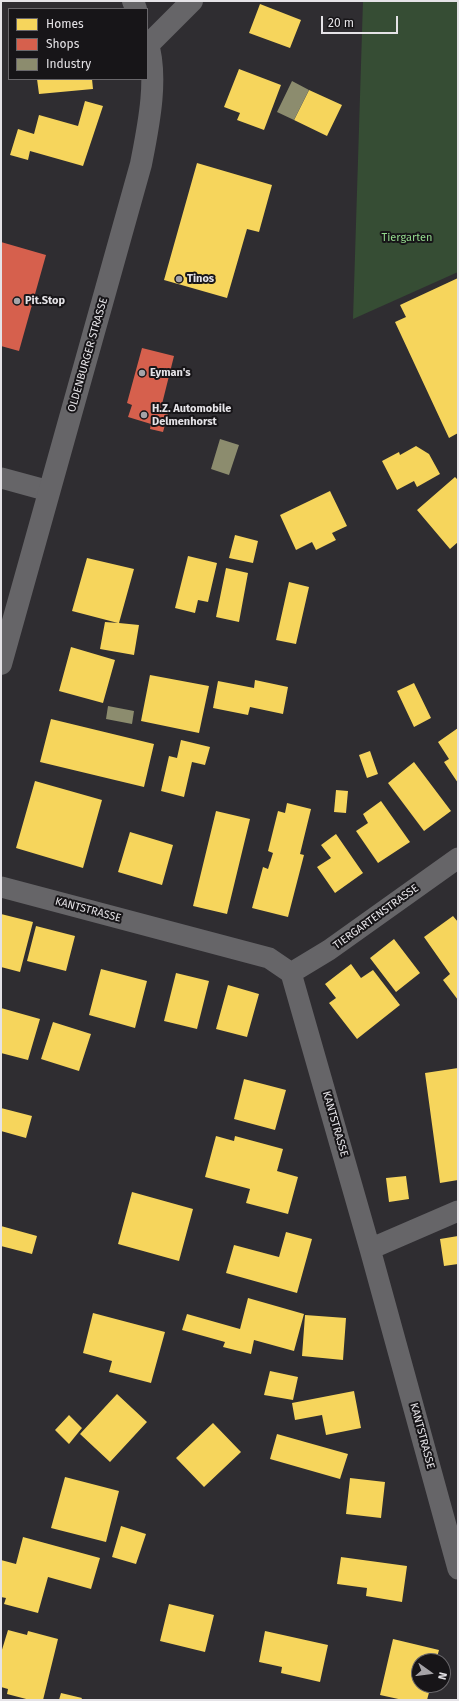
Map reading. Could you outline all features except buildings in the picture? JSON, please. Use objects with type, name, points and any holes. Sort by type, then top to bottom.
[{"type":"main road","points":[[148,43],[192,1]]},
{"type":"main road","name":"OLDENBURGER STRASSE","points":[[1,664],[141,164],[151,111],[151,65],[148,43]]},
{"type":"street","points":[[1,478],[49,491]]},
{"type":"street","name":"TIERGARTENSTRASSE","points":[[291,973],[329,950],[458,858]]},
{"type":"street","name":"KANTSTRASSE","points":[[1,887],[269,958],[291,973],[370,1249],[458,1567]]},
{"type":"street","points":[[370,1249],[458,1211]]},
{"type":"green space","name":"Tiergarten","points":[[363,1],[458,1],[458,272],[353,319]]},
{"type":"place","name":"Tinos","points":[[179,279]]},
{"type":"place","name":"Pit.Stop","points":[[17,301]]},
{"type":"place","name":"Eyman's","points":[[142,373]]},
{"type":"place","name":"H.Z. Automobile Delmenhorst","points":[[144,415]]}]
